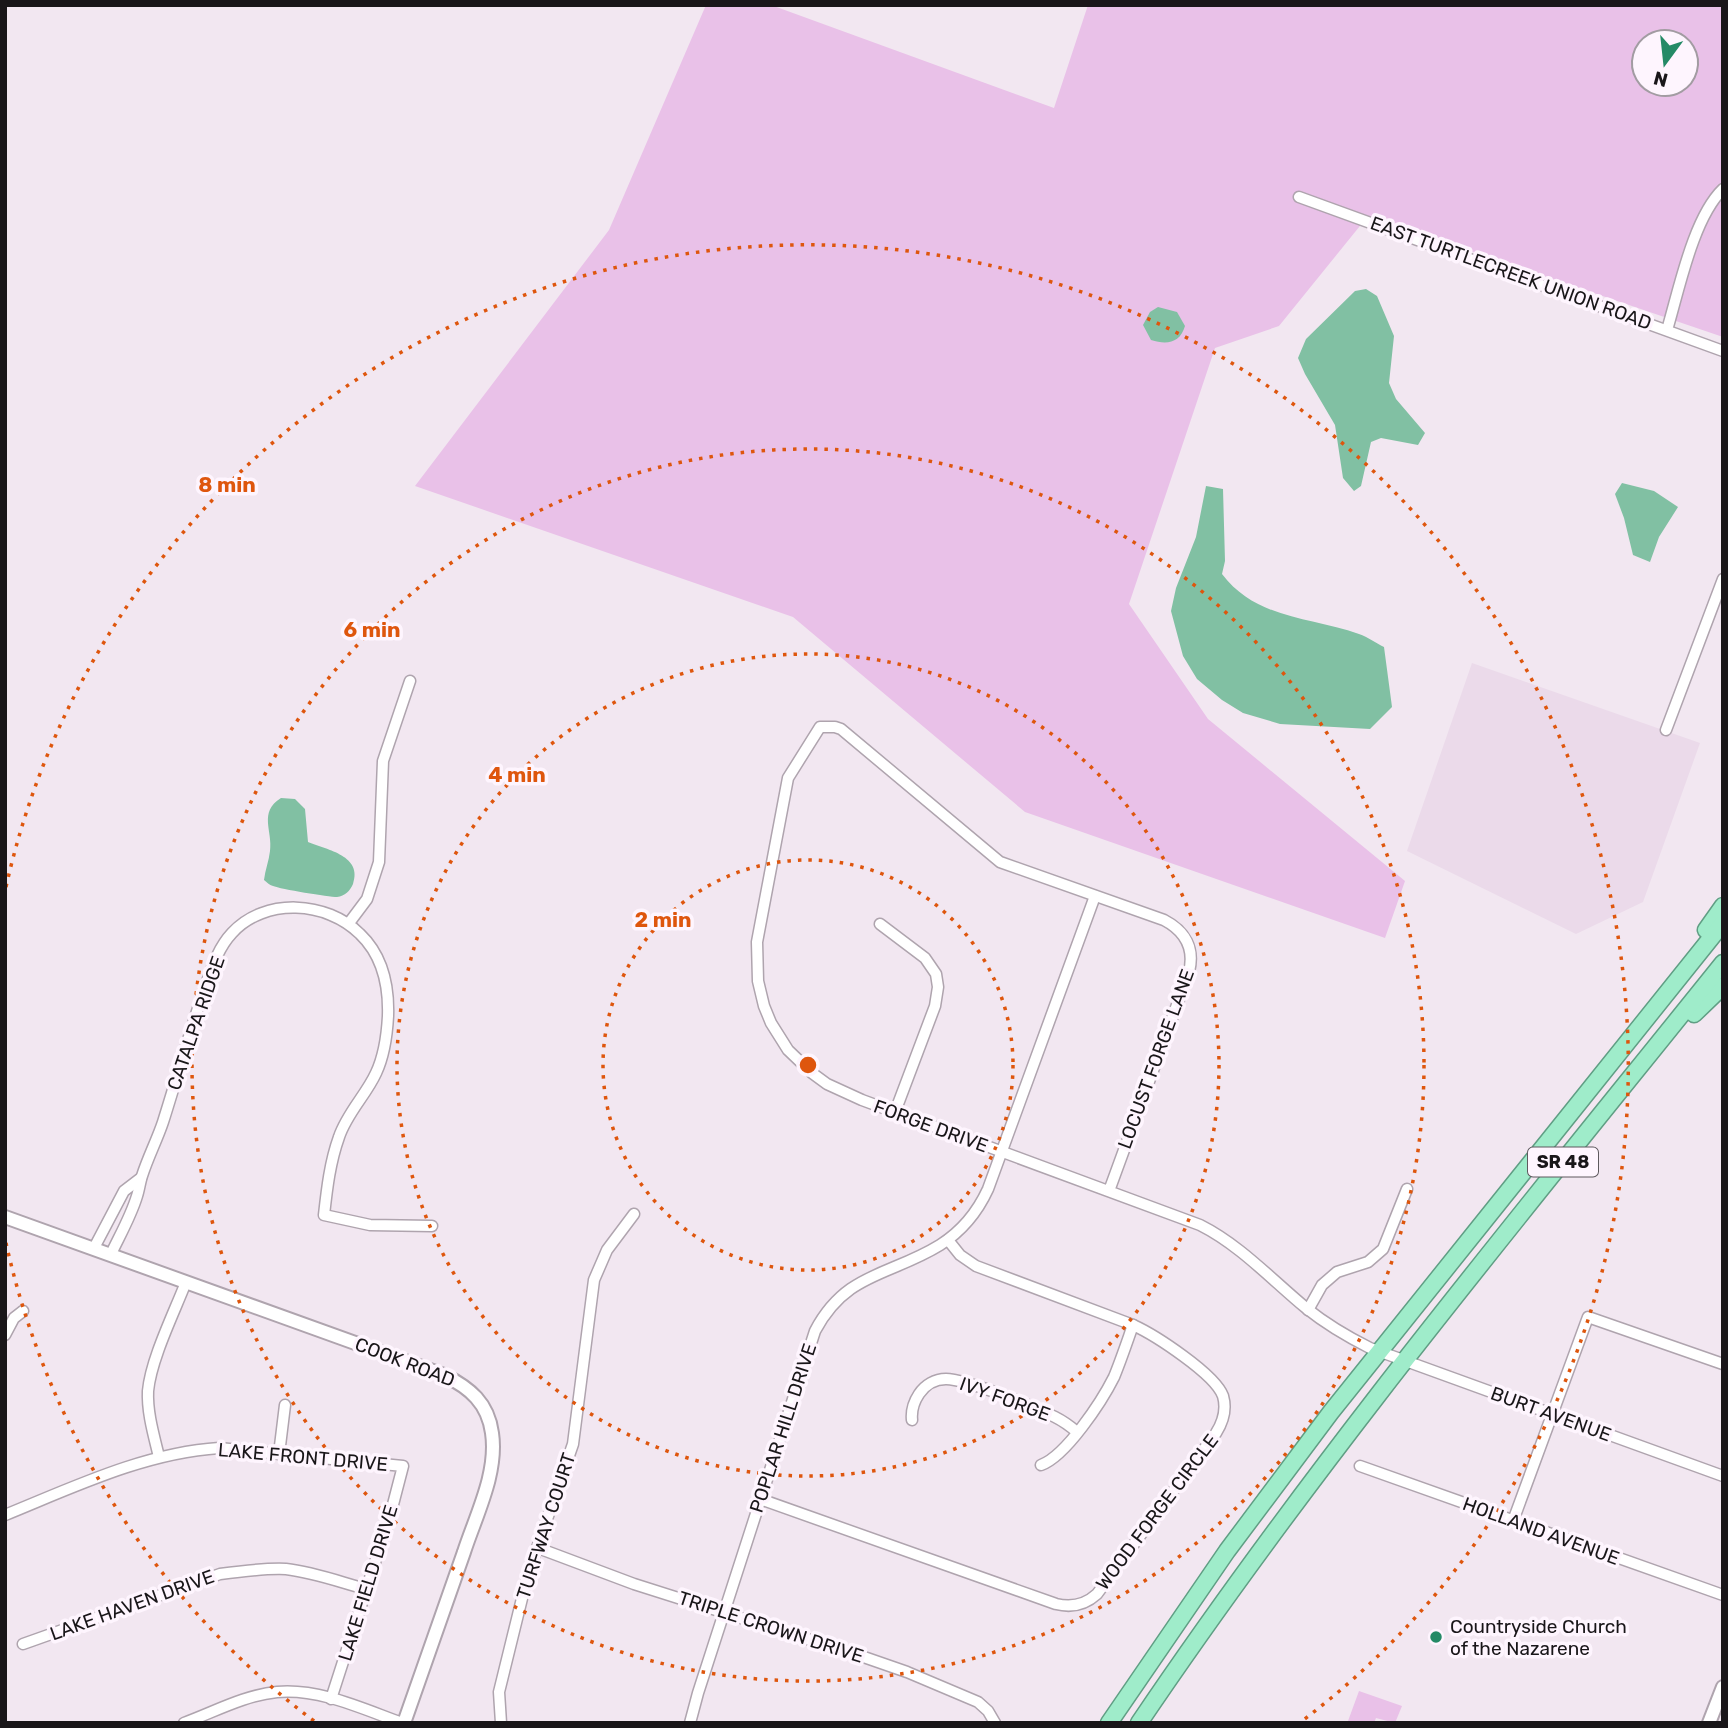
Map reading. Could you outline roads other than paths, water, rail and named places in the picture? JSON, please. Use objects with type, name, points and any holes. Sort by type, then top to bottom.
[{"type":"highway","points":[[1580,1100],[1723,906]]},
{"type":"highway","name":"SR 48","points":[[1109,1723],[1164,1640],[1265,1499],[1379,1352],[1723,923]]},
{"type":"highway","name":"SR 48","points":[[1139,1723],[1288,1510],[1723,963]]},
{"type":"highway","points":[[1644,1062],[1723,986]]},
{"type":"street","points":[[1667,330],[1700,224],[1723,189]]},
{"type":"street","name":"EAST TURTLECREEK UNION ROAD","points":[[1299,197],[1723,351]]},
{"type":"street","points":[[1666,730],[1723,579]]},
{"type":"street","points":[[349,923],[367,899],[379,862],[383,761],[410,681]]},
{"type":"street","name":"LOCUST FORGE LANE","points":[[820,727],[841,729],[994,858],[1012,867],[1164,920],[1175,926],[1187,941],[1191,959],[1187,979],[1109,1191]]},
{"type":"street","name":"FORGE DRIVE","points":[[820,727],[794,766],[786,788],[757,942],[759,987],[771,1023],[797,1060],[838,1090],[1211,1230],[1308,1310],[1352,1339],[1379,1352]]},
{"type":"street","name":"POPLAR HILL DRIVE","points":[[690,1723],[810,1343],[829,1309],[852,1287],[948,1240],[976,1212],[1002,1152],[1095,896]]},
{"type":"street","name":"CATALPA RIDGE","points":[[111,1254],[137,1198],[141,1177],[163,1121],[216,959],[232,933],[252,918],[284,907],[328,912],[349,923],[377,955],[385,976],[388,1018],[384,1048],[376,1073],[347,1118],[339,1136],[328,1178],[324,1215],[369,1225],[432,1226]]},
{"type":"street","points":[[880,924],[925,958],[936,974],[939,987],[935,1006],[895,1112]]},
{"type":"street","name":"CATALPA RIDGE","points":[[94,1248],[124,1191],[141,1177]]},
{"type":"street","points":[[1308,1310],[1322,1285],[1337,1272],[1368,1262],[1383,1249],[1407,1189]]},
{"type":"street","name":"TURFWAY COURT","points":[[501,1723],[498,1704],[501,1679],[528,1574],[573,1444],[594,1280],[607,1250],[634,1214]]},
{"type":"street","name":"COOK ROAD","points":[[5,1217],[444,1375],[463,1384],[475,1395],[490,1421],[493,1442],[489,1475],[403,1723]]},
{"type":"street","name":"WOOD FORGE CIRCLE","points":[[760,1499],[1056,1604],[1074,1606],[1087,1602],[1097,1594],[1152,1522],[1216,1433],[1224,1416],[1223,1396],[1212,1381],[1156,1336],[971,1263],[960,1255],[948,1240]]},
{"type":"street","points":[[159,1457],[148,1392],[152,1373],[186,1282]]},
{"type":"street","points":[[5,1335],[14,1318],[23,1311]]},
{"type":"street","points":[[1513,1521],[1550,1413],[1588,1317],[1723,1364]]},
{"type":"street","points":[[1041,1465],[1058,1456],[1114,1377],[1133,1325]]},
{"type":"street","name":"BURT AVENUE","points":[[1379,1352],[1723,1476]]},
{"type":"street","name":"IVY FORGE","points":[[912,1420],[912,1408],[920,1392],[934,1381],[946,1379],[971,1385],[1031,1407],[1055,1417],[1077,1432]]},
{"type":"street","points":[[279,1454],[285,1405]]},
{"type":"street","name":"LAKE FRONT DRIVE","points":[[5,1515],[159,1457],[219,1448],[403,1466]]},
{"type":"street","name":"LAKE FIELD DRIVE","points":[[331,1699],[403,1466]]},
{"type":"street","name":"HOLLAND AVENUE","points":[[1360,1466],[1723,1595]]},
{"type":"street","name":"TRIPLE CROWN DRIVE","points":[[538,1548],[593,1570],[858,1655],[967,1696],[983,1706],[995,1723]]},
{"type":"street","name":"LAKE HAVEN DRIVE","points":[[23,1644],[220,1574],[253,1569],[286,1569],[366,1589]]},
{"type":"street","points":[[1709,1723],[1723,1687]]},
{"type":"street","points":[[184,1723],[244,1700],[277,1692],[302,1693],[331,1699],[403,1723]]},
{"type":"place","name":"Countryside Church of the Nazarene","points":[[1436,1637]]}]
